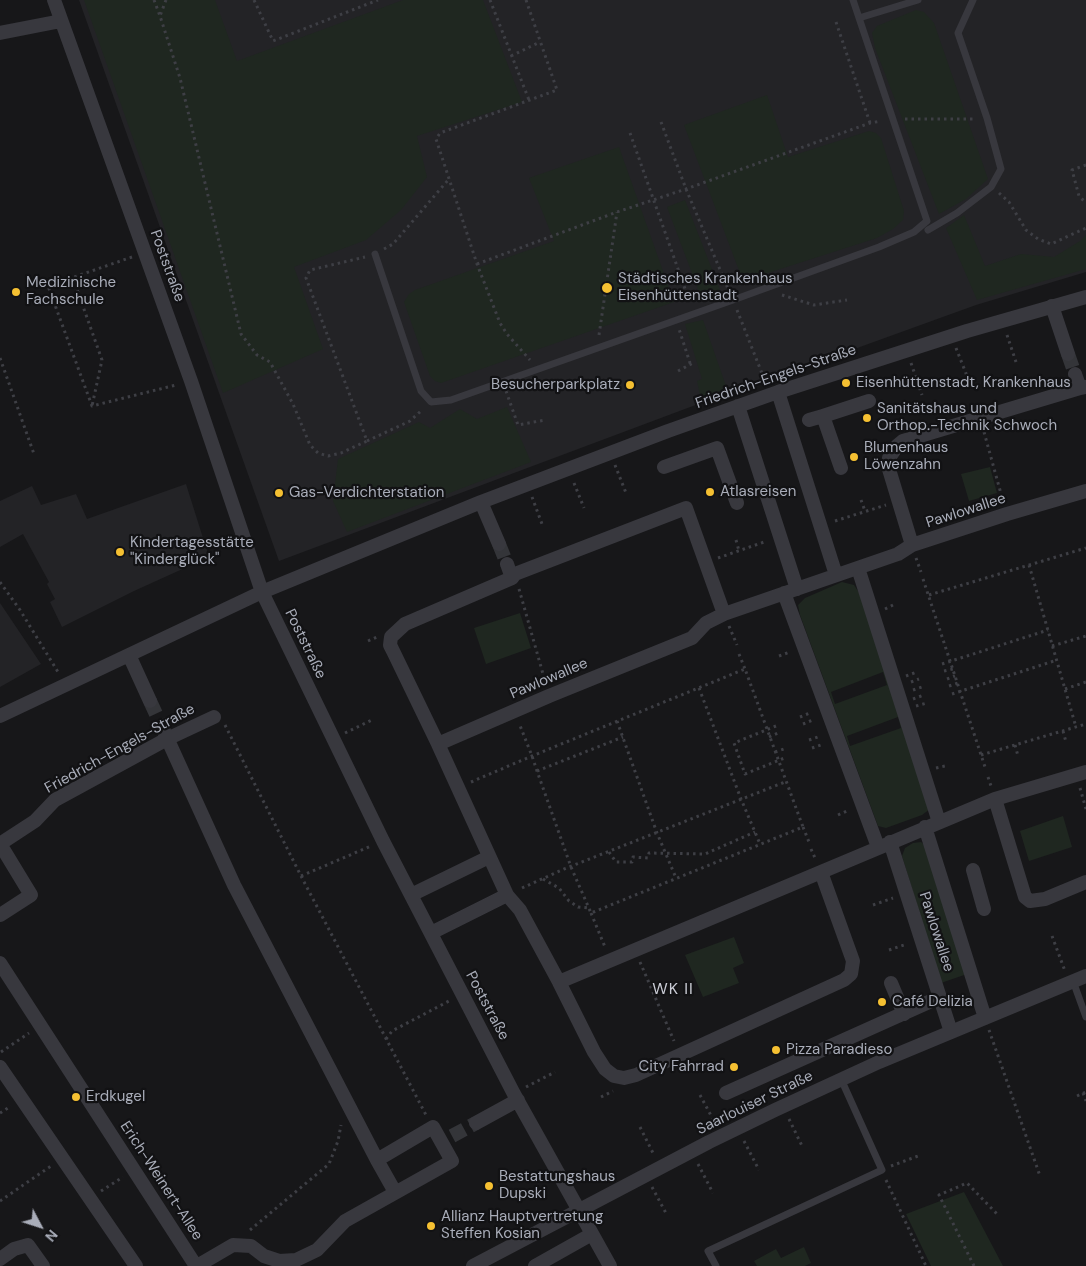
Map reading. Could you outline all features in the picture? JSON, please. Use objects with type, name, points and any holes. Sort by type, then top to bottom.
[{"type":"street","name":"Poststraße","points":[[54,0],[191,381],[262,592],[383,841],[516,1097],[610,1266]]},
{"type":"street","points":[[0,33],[61,21]]},
{"type":"street","name":"Friedrich-Engels-Straße","points":[[0,716],[262,592],[568,468],[738,406],[773,390],[1086,297]]},
{"type":"street","points":[[1052,306],[1068,354]]},
{"type":"street","points":[[912,545],[888,466],[889,458],[897,446],[903,441],[1083,387],[1075,374]]},
{"type":"street","points":[[773,390],[836,575]]},
{"type":"street","points":[[809,420],[869,401]]},
{"type":"street","name":"Pawlowallee","points":[[738,406],[780,536],[791,591],[884,844],[907,894],[951,1032]]},
{"type":"street","points":[[823,416],[841,468]]},
{"type":"street","points":[[664,467],[717,448],[737,503]]},
{"type":"street","name":"Pawlowallee","points":[[438,744],[549,696],[692,638],[706,623],[724,614],[898,554],[912,545],[1086,491]]},
{"type":"street","points":[[481,502],[499,544]]},
{"type":"street","points":[[724,614],[686,508],[511,572],[405,624],[391,637],[390,645],[438,744],[507,895],[520,910],[594,1052],[605,1069],[614,1076],[624,1078],[636,1075],[844,980],[850,974],[852,961],[821,872]]},
{"type":"street","points":[[858,568],[939,822]]},
{"type":"street","name":"Friedrich-Engels-Straße","points":[[129,655],[150,701]]},
{"type":"street","name":"Friedrich-Engels-Straße","points":[[0,914],[31,895],[0,844],[35,821],[55,800],[165,733],[214,716]]},
{"type":"street","points":[[165,733],[234,885],[395,1192]]},
{"type":"street","points":[[558,982],[995,799],[1081,774]]},
{"type":"street","points":[[995,799],[1025,897],[1030,900],[1044,899],[1086,882]]},
{"type":"street","name":"Pawlowallee","points":[[925,827],[985,1018]]},
{"type":"street","points":[[411,895],[489,857]]},
{"type":"street","points":[[973,870],[984,909]]},
{"type":"street","points":[[431,933],[507,895]]},
{"type":"street","name":"Erich-Weinert-Allee","points":[[0,963],[197,1266]]},
{"type":"street","name":"Saarlouiser Straße","points":[[474,1266],[737,1128],[783,1106],[951,1032],[1076,980]]},
{"type":"street","points":[[890,983],[904,1014]]},
{"type":"street","name":"Saarlouiser Straße","points":[[726,1093],[940,998]]},
{"type":"street","points":[[0,1067],[136,1266]]},
{"type":"street","points":[[476,1123],[516,1097]]},
{"type":"street","points":[[197,1266],[233,1245],[251,1246],[264,1256],[280,1261],[296,1260],[317,1250],[345,1221],[452,1161],[447,1139],[432,1126],[377,1160]]},
{"type":"street","points":[[535,1266],[592,1234]]},
{"type":"street","points":[[0,1259],[14,1249],[28,1245],[43,1266]]},
{"type":"lane","points":[[375,254],[421,391],[431,402],[451,400],[733,300],[914,232],[927,221],[853,0]]},
{"type":"lane","points":[[859,18],[918,0]]},
{"type":"lane","points":[[928,230],[957,213],[991,187],[1001,169],[987,118],[958,33],[973,0]]},
{"type":"lane","points":[[1076,980],[1086,1017]]},
{"type":"lane","points":[[716,1266],[708,1251],[882,1170],[842,1079]]},
{"type":"path","points":[[154,0],[180,78],[241,334],[257,355],[270,362],[293,404],[310,445],[318,453],[328,456],[341,453],[410,421],[431,402]]},
{"type":"path","points":[[160,16],[166,0]]},
{"type":"path","points":[[254,0],[273,41],[378,0]]},
{"type":"path","points":[[490,0],[529,100]]},
{"type":"path","points":[[526,0],[557,90],[440,133],[436,139],[477,264],[500,323],[537,369]]},
{"type":"path","points":[[836,22],[870,122]]},
{"type":"path","points":[[512,56],[540,42]]},
{"type":"path","points":[[477,264],[870,122],[894,119],[987,118]]},
{"type":"path","points":[[661,122],[686,189],[773,390]]},
{"type":"path","points":[[630,133],[694,313]]},
{"type":"path","points":[[1086,165],[1072,170],[1079,196],[1086,203]]},
{"type":"path","points":[[367,441],[306,278],[310,270],[375,254],[393,244],[449,179]]},
{"type":"path","points":[[991,187],[1009,202],[1026,230],[1038,239],[1051,244],[1086,228]]},
{"type":"path","points":[[597,348],[617,212]]},
{"type":"path","points":[[92,406],[48,286],[145,252]]},
{"type":"path","points":[[73,278],[102,360],[92,406]]},
{"type":"path","points":[[762,289],[814,304],[847,300]]},
{"type":"path","points":[[676,319],[690,363],[693,363],[678,370]]},
{"type":"path","points":[[1002,321],[1017,365]]},
{"type":"path","points":[[952,336],[968,381]]},
{"type":"path","points":[[906,351],[922,395]]},
{"type":"path","points":[[0,358],[34,454]]},
{"type":"path","points":[[92,406],[191,381]]},
{"type":"path","points":[[502,381],[518,424],[545,420]]},
{"type":"path","points":[[980,417],[1007,514]]},
{"type":"path","points":[[610,453],[626,493]]},
{"type":"path","points":[[568,468],[584,508]]},
{"type":"path","points":[[527,484],[542,524]]},
{"type":"path","points":[[861,500],[865,511]]},
{"type":"path","points":[[820,526],[898,501]]},
{"type":"path","points":[[706,563],[780,536]]},
{"type":"path","points":[[736,540],[739,551]]},
{"type":"path","points":[[929,595],[1086,548]]},
{"type":"path","points":[[1028,565],[1076,727]]},
{"type":"path","points":[[511,572],[549,696]]},
{"type":"path","points":[[923,579],[986,770]]},
{"type":"path","points":[[0,582],[20,610],[66,686]]},
{"type":"path","points":[[942,664],[1048,630]]},
{"type":"path","points":[[1052,646],[1086,636]]},
{"type":"path","points":[[739,654],[785,782],[809,842]]},
{"type":"path","points":[[952,694],[1057,660]]},
{"type":"path","points":[[944,671],[953,668]]},
{"type":"path","points":[[457,788],[745,669]]},
{"type":"path","points":[[947,679],[955,676]]},
{"type":"path","points":[[1065,689],[1086,682]]},
{"type":"path","points":[[949,686],[958,683]]},
{"type":"path","points":[[699,688],[760,844]]},
{"type":"path","points":[[514,711],[571,867],[610,960]]},
{"type":"path","points":[[214,716],[222,720],[300,876],[432,1126]]},
{"type":"path","points":[[332,739],[374,719]]},
{"type":"path","points":[[617,721],[657,833],[676,878]]},
{"type":"path","points":[[981,755],[1086,724]]},
{"type":"path","points":[[776,726],[734,743],[745,774],[787,757]]},
{"type":"path","points":[[1063,731],[1066,742]]},
{"type":"path","points":[[769,737],[778,733]]},
{"type":"path","points":[[537,771],[623,737]]},
{"type":"path","points":[[1015,745],[1018,756]]},
{"type":"path","points":[[775,752],[784,749]]},
{"type":"path","points":[[1081,774],[1086,809]]},
{"type":"path","points":[[507,895],[571,867],[785,782]]},
{"type":"path","points":[[591,913],[803,827]]},
{"type":"path","points":[[609,852],[616,862],[632,862],[633,857],[648,858],[649,853],[705,854],[755,832]]},
{"type":"path","points":[[300,876],[383,841]]},
{"type":"path","points":[[543,879],[559,888],[569,901],[578,907],[589,908]]},
{"type":"path","points":[[873,905],[907,894]]},
{"type":"path","points":[[1052,936],[1076,980]]},
{"type":"path","points":[[635,950],[680,1056]]},
{"type":"path","points":[[386,1039],[392,1031],[462,994]]},
{"type":"path","points":[[985,1018],[1040,1176]]},
{"type":"path","points":[[0,1052],[40,1025]]},
{"type":"path","points":[[516,1097],[555,1072]]},
{"type":"path","points":[[1077,1096],[1085,1093],[1086,1101]]},
{"type":"path","points":[[700,1095],[722,1136]]},
{"type":"path","points":[[783,1106],[803,1148]]},
{"type":"path","points":[[233,1245],[329,1164],[338,1141],[341,1124]]},
{"type":"path","points":[[640,1127],[661,1168]]},
{"type":"path","points":[[737,1128],[759,1170]]},
{"type":"path","points":[[692,1152],[713,1193]]},
{"type":"path","points":[[918,1156],[882,1170],[926,1266]]},
{"type":"path","points":[[0,1201],[62,1159]]},
{"type":"path","points":[[90,1199],[133,1170]]},
{"type":"path","points":[[646,1176],[667,1215]]},
{"type":"path","points":[[974,1266],[939,1194],[967,1183],[998,1215]]},
{"type":"shaded area","name":"Städtisches Krankenhaus Eisenhüttenstadt","points":[[79,0],[1086,0],[1086,272],[976,305],[733,391],[279,561]]},
{"type":"shaded area","points":[[84,0],[215,0],[237,61],[403,0],[483,0],[522,102],[417,136],[427,177],[401,210],[366,240],[294,267],[323,349],[223,393]]},
{"type":"shaded area","points":[[916,10],[924,12],[934,23],[988,179],[966,199],[939,214],[875,48],[872,33],[877,26]]},
{"type":"shaded area","points":[[767,95],[788,157],[869,131],[876,133],[881,138],[904,211],[903,220],[893,229],[877,238],[743,281],[684,125]]},
{"type":"shaded area","points":[[619,147],[674,302],[441,383],[435,381],[430,376],[404,302],[409,294],[415,290],[554,241],[529,178]]},
{"type":"shaded area","points":[[685,200],[720,290],[701,297],[667,207]]},
{"type":"shaded area","points":[[964,215],[985,266],[1021,254],[1054,257],[1080,241],[1086,235],[1086,269],[977,300],[946,228]]},
{"type":"shaded area","points":[[703,320],[727,389],[701,400],[697,381],[702,379],[685,324]]},
{"type":"shaded area","points":[[507,407],[531,462],[347,532],[333,501],[338,459],[419,422],[430,428],[460,409],[477,419]]},
{"type":"shaded area","points":[[990,467],[997,493],[969,501],[961,474]]},
{"type":"shaded area","name":"Kindertagesstätte \"Kinderglück\"","points":[[186,484],[209,557],[134,591],[62,627],[50,602],[55,599],[47,584],[49,582],[23,534],[0,547],[0,501],[32,486],[41,505],[76,494],[87,519]]},
{"type":"shaded area","points":[[842,582],[854,585],[860,594],[930,809],[922,815],[886,828],[878,826],[800,615],[798,605],[805,598]],"holes":[[[883,672],[887,685],[835,704],[831,692]],[[898,717],[901,728],[850,746],[847,736]]]},
{"type":"shaded area","points":[[0,603],[41,664],[0,687]]},
{"type":"shaded area","points":[[520,613],[531,648],[486,664],[474,628]]},
{"type":"shaded area","points":[[1063,816],[1072,847],[1029,861],[1020,831]]},
{"type":"shaded area","points":[[921,842],[927,847],[967,974],[941,983],[902,856],[905,848],[913,843]]},
{"type":"shaded area","points":[[734,937],[744,963],[733,968],[739,983],[703,997],[685,955]]},
{"type":"shaded area","points":[[964,1192],[1003,1266],[931,1266],[906,1214]]},
{"type":"shaded area","points":[[804,1247],[811,1263],[805,1266],[757,1266],[754,1261],[776,1249],[781,1258]]},
{"type":"tunnel","points":[[1068,354],[1075,374]]},
{"type":"tunnel","points":[[499,544],[507,564]]},
{"type":"tunnel","points":[[150,701],[162,727]]},
{"type":"tunnel","points":[[452,1136],[476,1123]]},
{"type":"place","name":"Städtisches Krankenhaus Eisenhüttenstadt","points":[[607,288]]},
{"type":"place","name":"Medizinische Fachschule","points":[[16,292]]},
{"type":"place","name":"Eisenhüttenstadt, Krankenhaus","points":[[846,383]]},
{"type":"place","name":"Besucherparkplatz","points":[[630,385]]},
{"type":"place","name":"Sanitätshaus und Orthop.-Technik Schwoch","points":[[867,418]]},
{"type":"place","name":"Blumenhaus Löwenzahn","points":[[854,457]]},
{"type":"place","name":"Atlasreisen","points":[[710,492]]},
{"type":"place","name":"Gas-Verdichterstation","points":[[279,493]]},
{"type":"place","name":"Kindertagesstätte \"Kinderglück\"","points":[[120,552]]},
{"type":"place","name":"Café Delizia","points":[[882,1002]]},
{"type":"place","name":"Pizza Paradieso","points":[[776,1050]]},
{"type":"place","name":"City Fahrrad","points":[[734,1067]]},
{"type":"place","name":"Erdkugel","points":[[76,1097]]},
{"type":"place","name":"Bestattungshaus Dupski","points":[[489,1186]]},
{"type":"place","name":"Allianz Hauptvertretung Steffen Kosian","points":[[431,1226]]},
{"type":"district","name":"WK II","points":[[673,990]]}]
